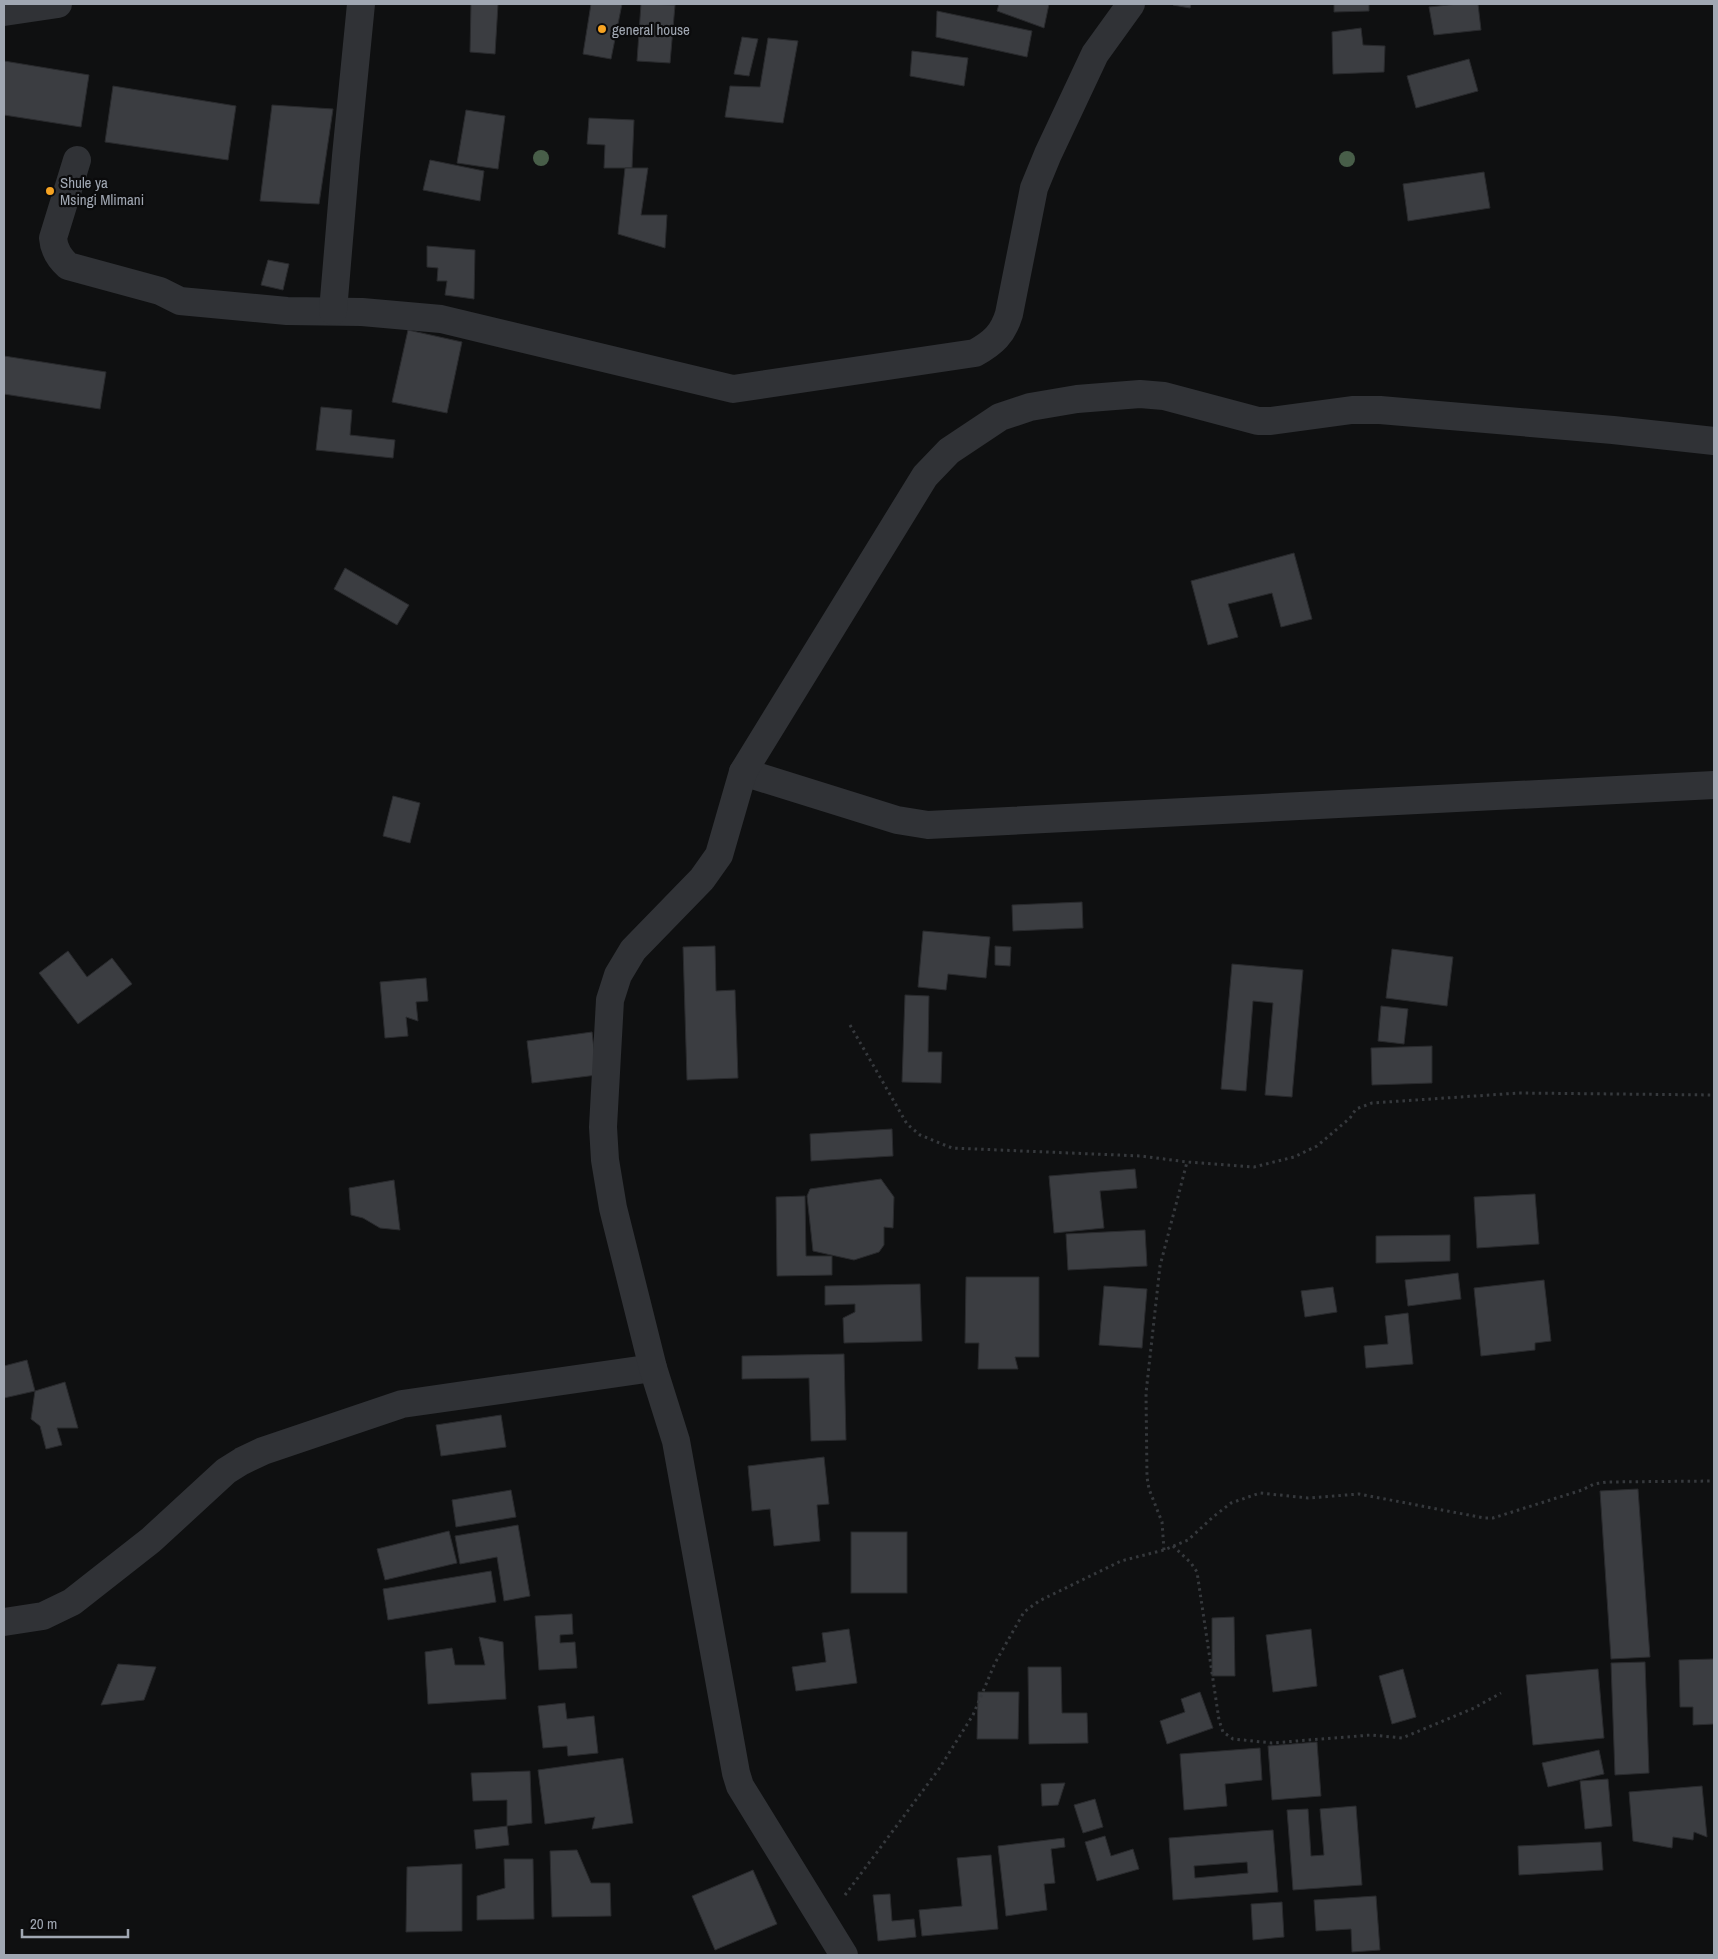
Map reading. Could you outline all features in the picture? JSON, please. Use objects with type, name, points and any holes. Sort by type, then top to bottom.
[{"type":"street","points":[[4,12],[58,4]]},
{"type":"street","points":[[333,311],[361,4]]},
{"type":"street","points":[[77,160],[53,238],[58,256],[68,266],[160,291],[180,301],[287,311],[362,312],[441,319],[733,389],[975,353],[989,345],[999,336],[1009,314],[1034,188],[1095,54],[1101,43],[1131,4]]},
{"type":"street","points":[[844,1955],[740,1786],[736,1773],[676,1440],[653,1368],[613,1208],[605,1160],[603,1127],[610,1000],[618,975],[633,950],[702,879],[719,855],[743,772],[925,476],[949,451],[1000,417],[1030,407],[1077,399],[1140,394],[1164,396],[1258,421],[1271,421],[1352,410],[1380,410],[1613,430],[1714,441]]},
{"type":"street","points":[[743,772],[896,820],[928,825],[1714,785]]},
{"type":"street","points":[[4,1622],[43,1616],[72,1602],[150,1540],[226,1472],[242,1461],[263,1451],[402,1404],[653,1368]]},
{"type":"path","points":[[850,1025],[906,1124],[920,1135],[952,1148],[1141,1156],[1187,1162],[1254,1167],[1294,1157],[1317,1146],[1350,1118],[1356,1109],[1372,1103],[1519,1093],[1714,1095]]},
{"type":"path","points":[[1164,1550],[1160,1512],[1149,1490],[1147,1477],[1146,1393],[1162,1257],[1187,1162]]},
{"type":"path","points":[[824,1923],[939,1769],[973,1715],[995,1664],[1024,1612],[1039,1602],[1121,1561],[1164,1550],[1188,1540],[1213,1517],[1232,1503],[1260,1493],[1316,1498],[1342,1494],[1359,1494],[1484,1518],[1493,1518],[1582,1490],[1594,1484],[1607,1482],[1714,1481]]},
{"type":"path","points":[[1174,1546],[1191,1562],[1197,1572],[1219,1720],[1223,1732],[1233,1739],[1272,1742],[1371,1735],[1402,1738],[1481,1705],[1501,1693]]},
{"type":"building","points":[[471,4],[498,4],[495,54],[470,52]]},
{"type":"building","name":"general house","points":[[591,4],[622,4],[611,59],[583,54]]},
{"type":"building","points":[[641,4],[675,5],[670,63],[637,61]]},
{"type":"building","points":[[999,4],[1049,4],[1044,28],[997,11]]},
{"type":"building","points":[[1173,4],[1191,4],[1190,8]]},
{"type":"building","points":[[1334,4],[1369,4],[1369,11],[1334,12]]},
{"type":"building","points":[[1478,4],[1481,30],[1434,35],[1429,7]]},
{"type":"building","points":[[937,11],[1032,31],[1027,57],[936,37]]},
{"type":"building","points":[[1361,28],[1363,45],[1385,46],[1384,72],[1333,74],[1332,32]]},
{"type":"building","points":[[742,37],[758,39],[749,76],[734,74]]},
{"type":"building","points":[[768,38],[798,41],[783,123],[725,117],[730,86],[760,87]]},
{"type":"building","points":[[912,51],[968,58],[964,86],[910,76]]},
{"type":"building","points":[[1469,59],[1478,91],[1416,108],[1407,76]]},
{"type":"building","points":[[4,61],[89,75],[81,127],[4,115]]},
{"type":"building","points":[[113,86],[236,106],[228,160],[105,142]]},
{"type":"building","points":[[272,105],[333,109],[319,204],[260,201]]},
{"type":"building","points":[[466,110],[505,116],[498,169],[457,163]]},
{"type":"building","points":[[589,118],[634,120],[632,168],[604,168],[605,145],[587,144]]},
{"type":"building","points":[[430,160],[484,171],[480,201],[423,190]]},
{"type":"building","points":[[625,168],[648,168],[641,215],[667,215],[665,248],[618,234]]},
{"type":"building","points":[[1484,172],[1490,208],[1408,221],[1403,184]]},
{"type":"building","points":[[427,246],[475,250],[474,299],[445,295],[447,281],[437,281],[438,268],[427,267]]},
{"type":"building","points":[[268,260],[289,264],[283,290],[261,285]]},
{"type":"building","points":[[408,330],[462,342],[447,413],[392,402]]},
{"type":"building","points":[[4,356],[106,372],[100,409],[4,394]]},
{"type":"building","points":[[321,407],[352,410],[350,435],[395,440],[393,458],[316,450]]},
{"type":"building","points":[[1294,553],[1312,619],[1281,627],[1272,593],[1228,604],[1238,637],[1208,645],[1191,581]]},
{"type":"building","points":[[345,568],[409,605],[397,625],[334,589]]},
{"type":"building","points":[[393,796],[420,803],[410,843],[383,836]]},
{"type":"building","points":[[1082,902],[1083,928],[1013,931],[1012,905]]},
{"type":"building","points":[[923,931],[990,937],[986,978],[948,974],[946,990],[918,987]]},
{"type":"building","points":[[715,946],[716,991],[735,990],[738,1078],[687,1080],[683,947]]},
{"type":"building","points":[[995,946],[1011,947],[1010,966],[995,965]]},
{"type":"building","points":[[1392,949],[1453,957],[1447,1006],[1386,998]]},
{"type":"building","points":[[68,951],[87,977],[112,958],[132,984],[78,1024],[39,973]]},
{"type":"building","points":[[1232,964],[1303,970],[1292,1097],[1265,1095],[1273,1003],[1253,1001],[1246,1091],[1221,1089]]},
{"type":"building","points":[[426,978],[428,1001],[416,1002],[418,1021],[406,1017],[408,1036],[385,1038],[380,982]]},
{"type":"building","points":[[905,995],[929,996],[928,1052],[942,1052],[941,1083],[902,1082]]},
{"type":"building","points":[[1381,1006],[1408,1009],[1404,1044],[1378,1041]]},
{"type":"building","points":[[592,1032],[597,1075],[532,1083],[527,1041]]},
{"type":"building","points":[[1432,1046],[1432,1083],[1372,1085],[1371,1048]]},
{"type":"building","points":[[892,1129],[893,1156],[811,1161],[810,1134]]},
{"type":"building","points":[[1135,1169],[1137,1188],[1100,1191],[1104,1228],[1054,1233],[1049,1176]]},
{"type":"building","points":[[881,1179],[894,1197],[893,1228],[884,1227],[884,1245],[879,1252],[854,1260],[813,1251],[807,1196],[810,1189]]},
{"type":"building","points":[[394,1180],[400,1230],[380,1228],[363,1218],[351,1215],[349,1188]]},
{"type":"building","points":[[1535,1194],[1539,1244],[1477,1248],[1474,1197]]},
{"type":"building","points":[[805,1196],[806,1256],[832,1256],[832,1275],[777,1276],[776,1197]]},
{"type":"building","points":[[1145,1230],[1147,1266],[1068,1270],[1066,1234]]},
{"type":"building","points":[[1450,1235],[1450,1261],[1376,1263],[1376,1236]]},
{"type":"building","points":[[1458,1273],[1461,1299],[1408,1306],[1405,1280]]},
{"type":"building","points":[[966,1277],[1039,1277],[1039,1357],[1015,1357],[1018,1369],[978,1369],[979,1343],[965,1343]]},
{"type":"building","points":[[1544,1280],[1551,1341],[1535,1343],[1535,1350],[1481,1356],[1474,1288]]},
{"type":"building","points":[[920,1284],[922,1341],[844,1343],[843,1318],[855,1312],[855,1304],[825,1305],[825,1286]]},
{"type":"building","points":[[1104,1286],[1147,1289],[1142,1348],[1099,1345]]},
{"type":"building","points":[[1333,1287],[1337,1312],[1305,1317],[1301,1291]]},
{"type":"building","points":[[1408,1313],[1413,1364],[1366,1368],[1364,1346],[1388,1344],[1385,1316]]},
{"type":"building","points":[[844,1354],[846,1440],[811,1441],[809,1378],[742,1379],[742,1356]]},
{"type":"building","points":[[27,1360],[35,1391],[4,1398],[4,1366]]},
{"type":"building","points":[[65,1382],[78,1428],[57,1428],[62,1445],[46,1449],[40,1426],[31,1419],[35,1391]]},
{"type":"building","points":[[501,1415],[506,1447],[441,1456],[436,1425]]},
{"type":"building","points":[[824,1457],[829,1504],[817,1505],[820,1541],[774,1546],[770,1509],[752,1511],[748,1466]]},
{"type":"building","points":[[1638,1489],[1650,1657],[1611,1659],[1600,1491]]},
{"type":"building","points":[[511,1490],[516,1517],[456,1527],[452,1500]]},
{"type":"building","points":[[518,1525],[530,1596],[504,1601],[497,1557],[460,1564],[455,1536]]},
{"type":"building","points":[[449,1531],[457,1563],[385,1580],[377,1549]]},
{"type":"building","points":[[851,1532],[907,1532],[907,1593],[851,1593]]},
{"type":"building","points":[[491,1571],[496,1602],[388,1620],[383,1589]]},
{"type":"building","points":[[572,1614],[573,1634],[560,1635],[560,1643],[575,1642],[577,1668],[539,1670],[535,1616]]},
{"type":"building","points":[[1234,1617],[1235,1676],[1212,1676],[1212,1618]]},
{"type":"building","points":[[849,1629],[857,1683],[796,1691],[792,1667],[826,1662],[822,1633]]},
{"type":"building","points":[[1311,1629],[1317,1686],[1273,1692],[1266,1635]]},
{"type":"building","points":[[479,1637],[503,1642],[506,1699],[428,1704],[425,1652],[452,1648],[455,1665],[485,1665]]},
{"type":"building","points":[[1714,1659],[1714,1724],[1693,1725],[1693,1707],[1680,1707],[1679,1660]]},
{"type":"building","points":[[1645,1662],[1649,1773],[1615,1775],[1611,1663]]},
{"type":"building","points":[[118,1664],[156,1667],[144,1700],[101,1705]]},
{"type":"building","points":[[1028,1667],[1061,1667],[1062,1713],[1087,1713],[1088,1743],[1029,1744]]},
{"type":"building","points":[[1403,1669],[1416,1717],[1392,1724],[1379,1676]]},
{"type":"building","points":[[1598,1669],[1604,1738],[1533,1745],[1526,1675]]},
{"type":"building","points":[[978,1692],[1019,1692],[1018,1739],[977,1739]]},
{"type":"building","points":[[1200,1692],[1213,1728],[1167,1744],[1160,1721],[1185,1712],[1181,1699]]},
{"type":"building","points":[[565,1703],[567,1719],[594,1716],[598,1753],[568,1756],[567,1746],[543,1748],[538,1706]]},
{"type":"building","points":[[1317,1742],[1321,1796],[1272,1800],[1268,1746]]},
{"type":"building","points":[[1260,1748],[1262,1780],[1225,1784],[1227,1806],[1184,1810],[1180,1754]]},
{"type":"building","points":[[1599,1750],[1604,1774],[1548,1787],[1542,1763]]},
{"type":"building","points":[[623,1758],[633,1823],[592,1829],[595,1817],[545,1824],[538,1770]]},
{"type":"building","points":[[530,1771],[532,1823],[507,1826],[507,1800],[473,1801],[471,1773]]},
{"type":"building","points":[[1608,1779],[1612,1826],[1585,1829],[1580,1781]]},
{"type":"building","points":[[1065,1783],[1058,1805],[1042,1806],[1041,1784]]},
{"type":"building","points":[[1702,1786],[1707,1837],[1694,1832],[1693,1840],[1673,1837],[1672,1848],[1633,1841],[1629,1792]]},
{"type":"building","points":[[1095,1799],[1103,1827],[1083,1833],[1074,1805]]},
{"type":"building","points":[[1356,1806],[1362,1885],[1293,1890],[1287,1810],[1308,1809],[1311,1856],[1324,1855],[1320,1809]]},
{"type":"building","points":[[507,1826],[509,1845],[476,1849],[474,1830]]},
{"type":"building","points":[[1273,1830],[1278,1892],[1173,1900],[1169,1838]],"holes":[[[1247,1862],[1248,1873],[1195,1878],[1194,1866]]]},
{"type":"building","points":[[1105,1836],[1111,1856],[1133,1849],[1139,1869],[1097,1881],[1085,1842]]},
{"type":"building","points":[[1064,1838],[1065,1847],[1051,1849],[1055,1883],[1044,1884],[1047,1910],[1006,1916],[998,1846]]},
{"type":"building","points":[[1601,1842],[1603,1870],[1519,1875],[1518,1846]]},
{"type":"building","points":[[577,1850],[591,1883],[610,1883],[611,1916],[552,1917],[550,1851]]},
{"type":"building","points":[[991,1855],[998,1929],[922,1936],[919,1910],[962,1906],[957,1858]]},
{"type":"building","points":[[504,1859],[533,1859],[534,1919],[477,1920],[477,1896],[505,1888]]},
{"type":"building","points":[[462,1864],[462,1931],[406,1932],[407,1867]]},
{"type":"building","points":[[753,1870],[777,1924],[715,1950],[692,1896]]},
{"type":"building","points":[[890,1894],[892,1921],[914,1919],[916,1937],[878,1941],[873,1895]]},
{"type":"building","points":[[1376,1896],[1380,1950],[1352,1952],[1351,1929],[1316,1931],[1314,1900]]},
{"type":"building","points":[[1282,1902],[1284,1937],[1253,1940],[1251,1904]]},
{"type":"place","name":"general house","points":[[602,29]]},
{"type":"place","name":"Shule ya Msingi Mlimani","points":[[50,191]]}]
